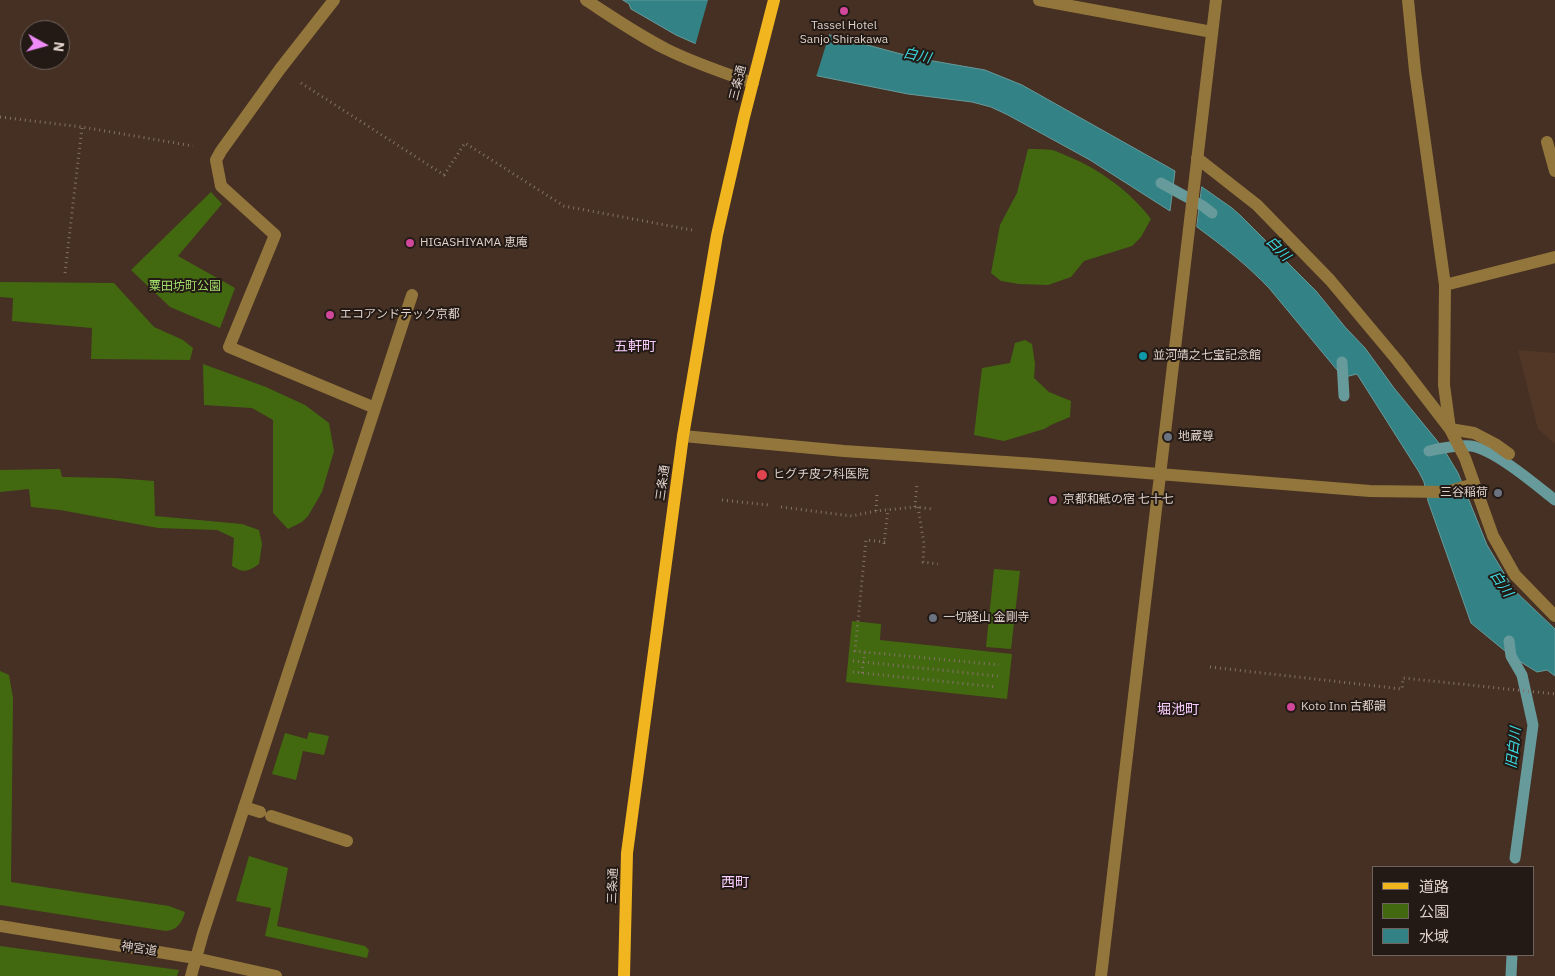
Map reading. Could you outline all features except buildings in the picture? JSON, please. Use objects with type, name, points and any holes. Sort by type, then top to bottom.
[{"type":"main road","name":"三条通","points":[[624,976],[628,853],[683,436],[717,235],[772,5]]},
{"type":"street","points":[[334,0],[280,69],[216,160],[221,186],[275,235],[229,347],[375,408]]},
{"type":"street","points":[[586,0],[666,49],[698,64],[753,83]]},
{"type":"street","points":[[1039,0],[1212,32]]},
{"type":"street","points":[[1100,976],[1216,0]]},
{"type":"street","points":[[1408,0],[1415,71],[1446,285],[1444,385],[1450,429]]},
{"type":"street","points":[[1547,142],[1555,171]]},
{"type":"street","points":[[1197,158],[1257,205],[1330,280],[1398,360],[1450,429],[1465,458],[1470,486],[1493,536],[1515,575],[1555,616]]},
{"type":"street","points":[[1446,285],[1555,257]]},
{"type":"street","points":[[191,976],[195,958],[244,807],[412,295]]},
{"type":"street","points":[[1450,429],[1474,433],[1509,454]]},
{"type":"street","points":[[683,436],[844,451],[1035,464],[1370,491],[1446,492],[1470,486]]},
{"type":"street","points":[[244,807],[347,841]]},
{"type":"street","name":"神宮道","points":[[0,926],[195,958],[276,976]]},
{"type":"path","points":[[280,69],[444,175],[465,142],[564,206],[717,235]]},
{"type":"path","points":[[0,117],[82,127],[221,151]]},
{"type":"path","points":[[65,273],[82,127]]},
{"type":"path","points":[[876,511],[877,493]]},
{"type":"path","points":[[722,500],[768,505]]},
{"type":"path","points":[[781,507],[852,516],[888,509],[918,507],[933,509]]},
{"type":"path","points":[[918,507],[924,544],[923,562],[938,564]]},
{"type":"path","points":[[888,509],[885,543],[866,540],[855,650],[999,665]]},
{"type":"path","points":[[862,673],[865,651]]},
{"type":"path","points":[[853,661],[998,676]]},
{"type":"path","points":[[1210,667],[1402,689],[1403,678],[1555,694]]},
{"type":"path","points":[[853,672],[997,687]]},
{"type":"shaded area","points":[[1518,350],[1555,353],[1555,444],[1538,429]]},
{"type":"green space","points":[[1028,149],[1056,151],[1090,167],[1124,190],[1151,219],[1141,237],[1132,246],[1084,261],[1071,277],[1048,285],[1001,281],[991,273],[1000,225],[1017,193]]},
{"type":"green space","name":"粟田坊町公園","points":[[211,192],[222,204],[178,256],[235,288],[220,328],[170,307],[131,270]]},
{"type":"green space","points":[[0,282],[114,283],[154,327],[183,340],[193,348],[190,360],[91,359],[92,328],[12,321],[13,298],[0,297]]},
{"type":"green space","points":[[1025,340],[1032,344],[1035,364],[1034,378],[1049,392],[1071,401],[1070,417],[1044,429],[1004,441],[974,435],[982,368],[1010,363],[1015,343]]},
{"type":"green space","points":[[203,364],[266,387],[305,405],[329,423],[334,451],[322,492],[308,516],[302,522],[288,529],[273,513],[273,420],[252,408],[204,405]]},
{"type":"green space","points":[[60,469],[62,477],[154,481],[155,516],[242,524],[259,530],[262,544],[259,564],[246,571],[232,566],[234,538],[217,530],[158,528],[60,510],[31,507],[29,489],[0,492],[0,470]]},
{"type":"green space","points":[[994,569],[1020,571],[1011,649],[986,647]]},
{"type":"green space","points":[[852,621],[881,624],[880,640],[1012,654],[1007,699],[846,682]]},
{"type":"green space","points":[[0,671],[9,675],[13,698],[11,882],[169,906],[185,912],[181,923],[176,927],[166,931],[0,905]]},
{"type":"green space","points":[[309,732],[329,736],[324,755],[303,751],[296,780],[272,774],[285,733],[307,739]]},
{"type":"green space","points":[[249,856],[288,868],[277,926],[365,946],[369,950],[367,958],[265,936],[271,908],[236,901]]},
{"type":"green space","points":[[0,946],[179,970],[177,976],[0,976]]},
{"type":"water","points":[[623,0],[713,0],[830,35],[916,58],[985,70],[1022,85],[1175,171],[1170,211],[1090,160],[991,107],[972,102],[908,94],[818,76],[694,43],[676,35],[631,9],[629,4]]},
{"type":"water","points":[[1202,187],[1241,216],[1316,291],[1365,348],[1394,388],[1443,448],[1458,473],[1487,545],[1514,590],[1555,629],[1555,676],[1547,670],[1537,672],[1511,656],[1471,623],[1419,472],[1357,374],[1342,376],[1269,288],[1252,271],[1197,227]]},
{"type":"pier","points":[[708,0],[722,0],[830,32],[816,77],[695,46]]},
{"type":"waterway","name":"白川","points":[[1161,183],[1212,213]]},
{"type":"waterway","points":[[1342,362],[1344,396]]},
{"type":"waterway","points":[[1429,451],[1461,446],[1471,446],[1480,449],[1503,460],[1555,500]]},
{"type":"waterway","name":"旧白川","points":[[1509,641],[1511,656],[1522,675],[1533,725],[1515,858]]},
{"type":"waterway","name":"旧白川","points":[[1511,976],[1512,956]]},
{"type":"place","name":"Tassel Hotel Sanjo Shirakawa","points":[[844,11]]},
{"type":"place","name":"HIGASHIYAMA 恵庵","points":[[410,243]]},
{"type":"place","name":"エコアンドテック京都","points":[[330,315]]},
{"type":"place","name":"並河靖之七宝記念館","points":[[1143,356]]},
{"type":"place","name":"地蔵尊","points":[[1168,437]]},
{"type":"place","name":"ヒグチ皮フ科医院","points":[[762,475]]},
{"type":"place","name":"三谷稲荷","points":[[1498,493]]},
{"type":"place","name":"京都和紙の宿 七十七","points":[[1053,500]]},
{"type":"place","name":"一切経山 金剛寺","points":[[933,618]]},
{"type":"place","name":"Koto Inn 古都韻","points":[[1291,707]]},
{"type":"district","name":"五軒町","points":[[635,347]]},
{"type":"district","name":"堀池町","points":[[1178,710]]},
{"type":"district","name":"西町","points":[[735,883]]}]
